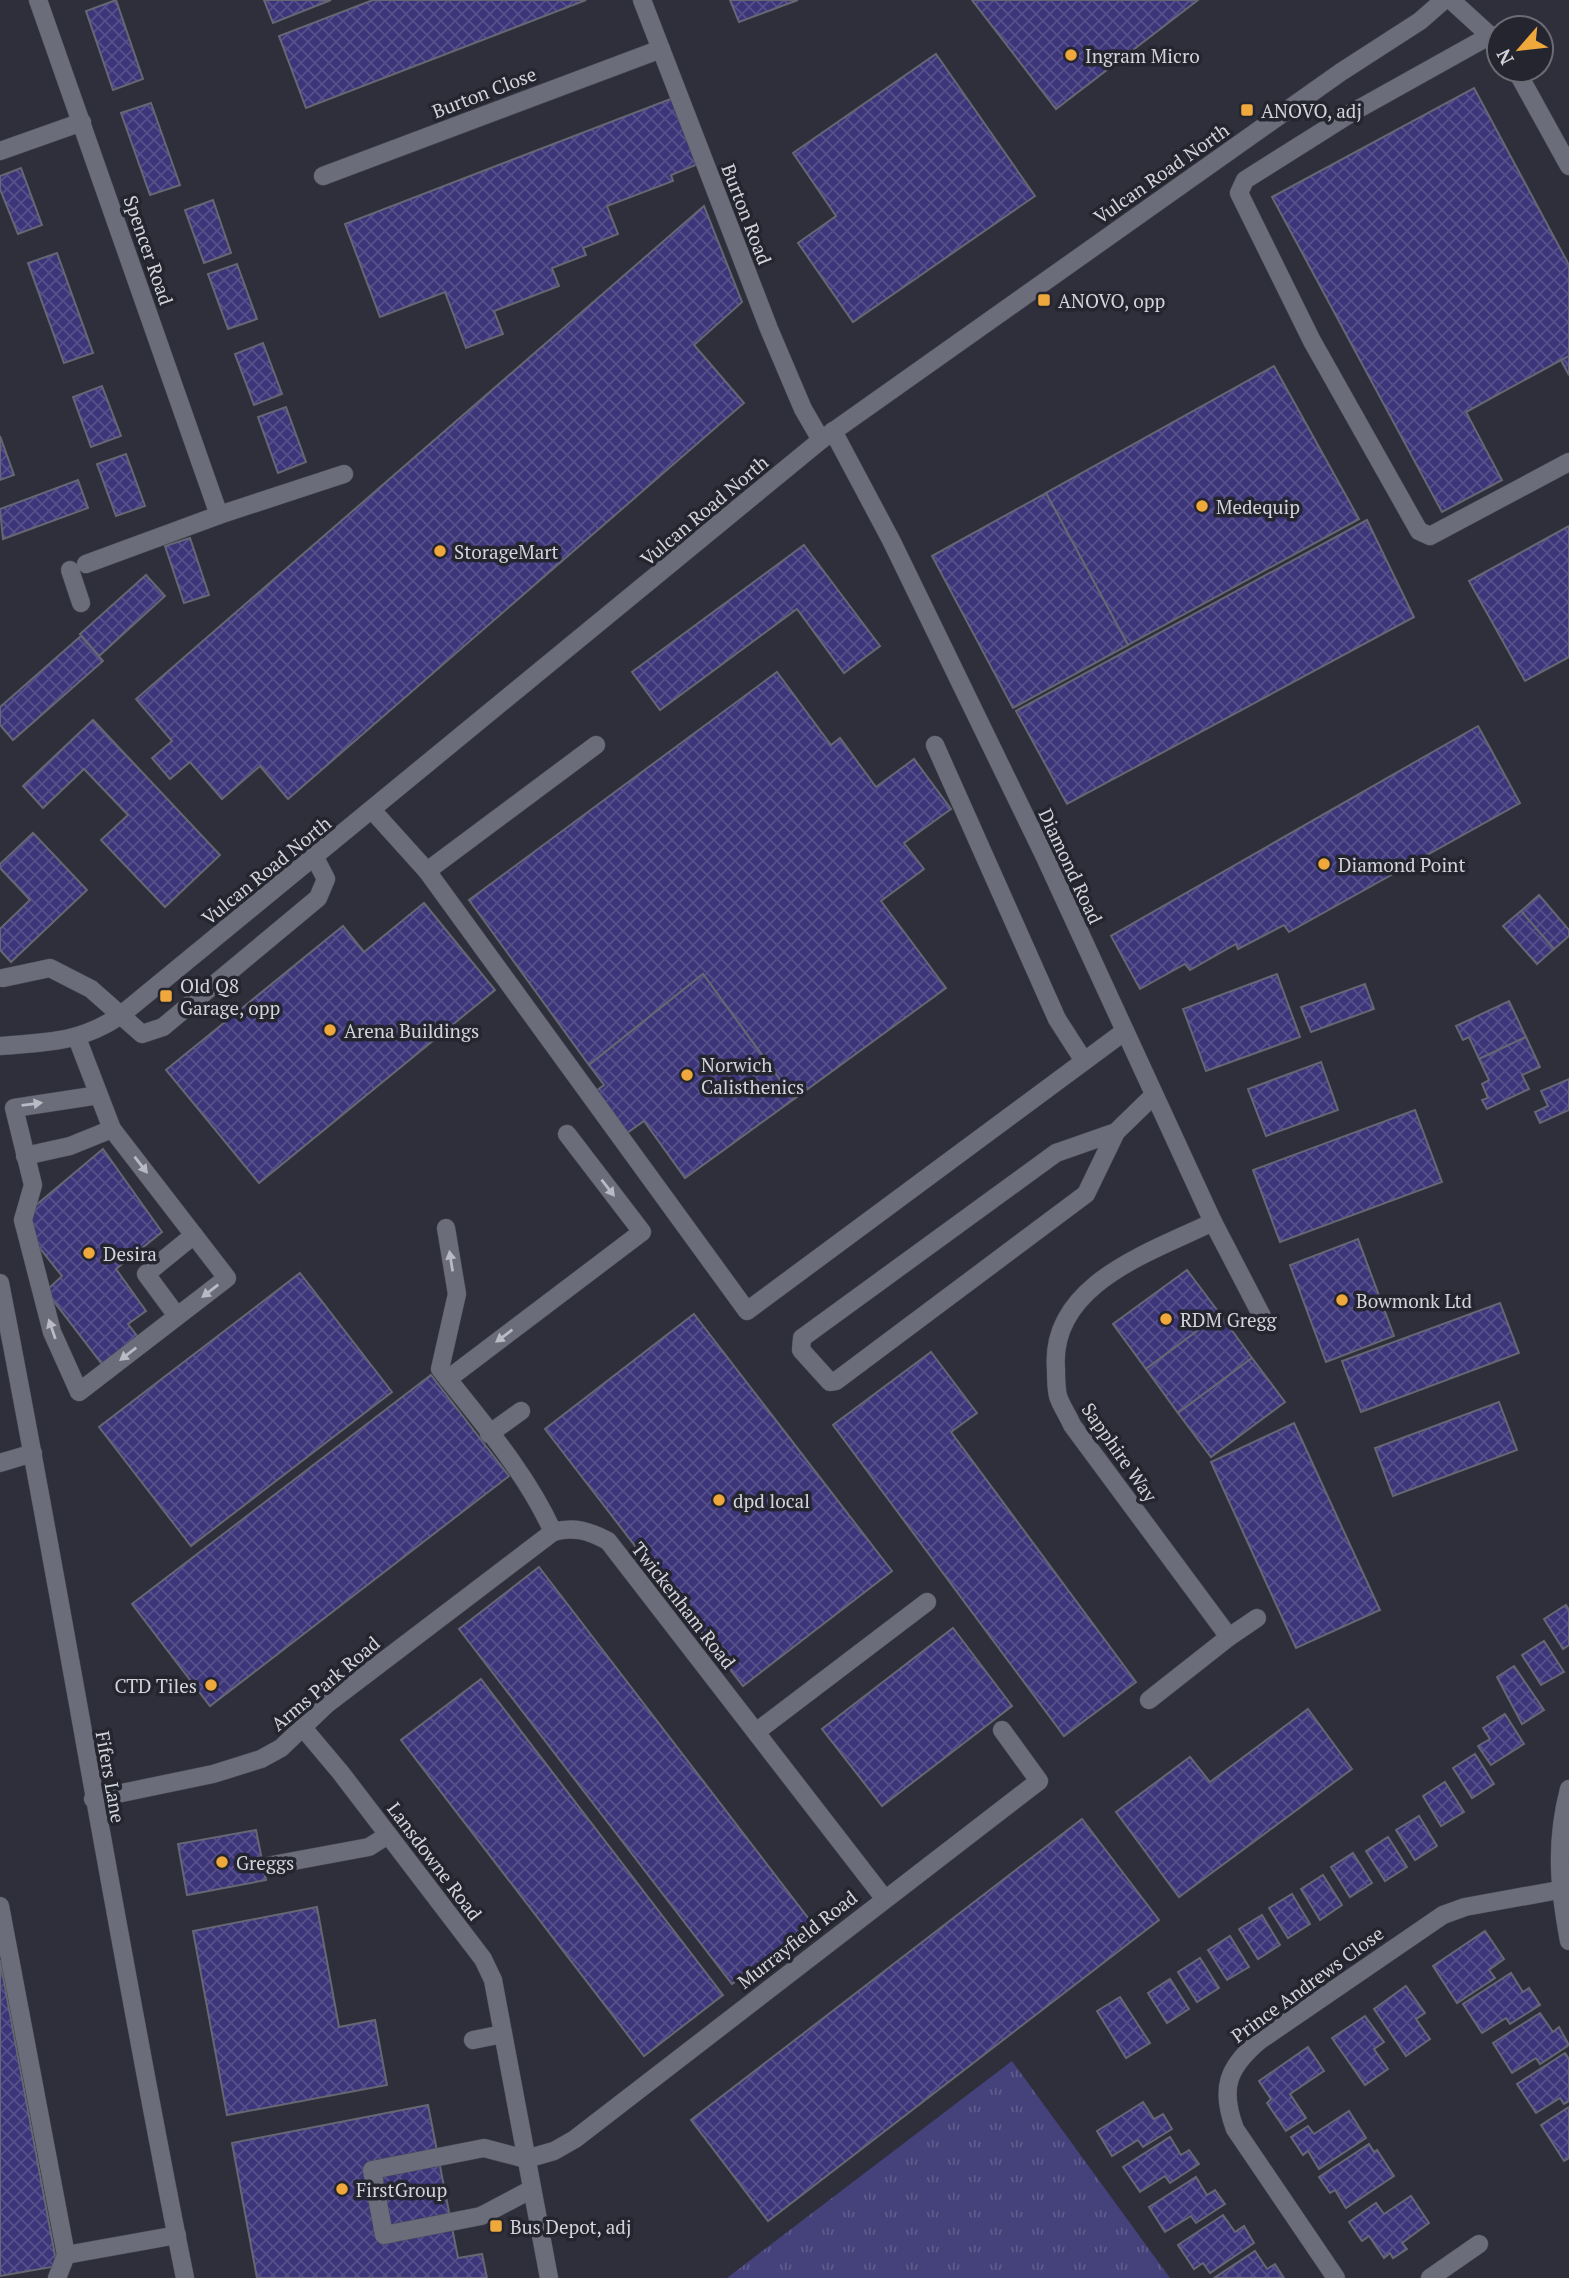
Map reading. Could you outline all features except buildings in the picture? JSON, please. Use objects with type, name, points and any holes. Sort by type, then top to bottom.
[{"type":"street","name":"Spencer Road","points":[[38,0],[219,515]]},
{"type":"street","name":"Burton Road","points":[[642,0],[769,329],[803,409],[827,435]]},
{"type":"street","name":"Vulcan Road North","points":[[0,1046],[77,1038],[100,1030],[121,1015],[827,435],[962,343],[1341,72],[1420,21],[1444,0]]},
{"type":"street","points":[[1451,0],[1485,31]]},
{"type":"street","points":[[1485,45],[1331,125],[1245,180],[1240,193],[1312,341],[1419,531],[1430,536],[1569,462]]},
{"type":"street","name":"Burton Close","points":[[323,176],[661,49]]},
{"type":"street","points":[[1524,84],[1569,166]]},
{"type":"street","points":[[0,151],[82,122]]},
{"type":"street","name":"Diamond Road","points":[[827,435],[891,540],[1044,855],[1213,1222],[1265,1322]]},
{"type":"street","points":[[81,603],[78,567],[219,515],[344,474]]},
{"type":"street","points":[[427,871],[596,745]]},
{"type":"street","points":[[935,745],[1057,1020],[1084,1061]]},
{"type":"street","points":[[372,810],[427,871],[747,1311],[1125,1031]]},
{"type":"street","points":[[3,978],[50,968],[91,989],[142,1034],[163,1027],[318,898],[326,878],[314,856]]},
{"type":"street","points":[[77,1038],[99,1095],[112,1129],[227,1278],[79,1392],[52,1332],[23,1220],[33,1185],[31,1167],[25,1156],[14,1108],[16,1105],[99,1095]]},
{"type":"street","points":[[1116,1132],[1056,1153],[802,1338],[801,1350],[823,1379],[836,1381],[1086,1194],[1116,1132],[1154,1095]]},
{"type":"street","points":[[25,1156],[71,1146],[112,1129]]},
{"type":"street","points":[[444,1374],[642,1232],[567,1134]]},
{"type":"street","name":"Sapphire Way","points":[[1213,1222],[1126,1264],[1090,1289],[1065,1318],[1054,1355],[1058,1395],[1072,1425],[1229,1637]]},
{"type":"street","points":[[446,1228],[457,1294],[444,1374],[540,1503],[553,1532]]},
{"type":"street","points":[[177,1317],[146,1273],[194,1235]]},
{"type":"street","name":"Fifers Lane","points":[[0,1283],[33,1453],[93,1799],[185,2278]]},
{"type":"street","points":[[489,1434],[521,1411]]},
{"type":"street","points":[[0,1462],[33,1453]]},
{"type":"street","name":"Twickenham Road","points":[[553,1532],[568,1527],[593,1532],[608,1541],[884,1898]]},
{"type":"street","name":"Arms Park Road","points":[[93,1799],[213,1774],[261,1759],[304,1729],[327,1704],[553,1532]]},
{"type":"street","points":[[756,1732],[927,1602]]},
{"type":"street","points":[[1149,1700],[1257,1618]]},
{"type":"street","name":"Lansdowne Road","points":[[304,1729],[483,1959],[493,1980],[549,2278]]},
{"type":"street","name":"Murrayfield Road","points":[[526,2159],[554,2151],[575,2139],[1039,1781],[1002,1730]]},
{"type":"street","points":[[1569,1789],[1558,1853],[1559,1890],[1569,1941]]},
{"type":"street","points":[[272,1865],[369,1847],[388,1835]]},
{"type":"street","name":"Prince Andrews Close","points":[[1336,2278],[1235,2129],[1228,2111],[1230,2073],[1240,2057],[1417,1930],[1443,1915],[1465,1908],[1559,1890]]},
{"type":"street","points":[[0,1906],[66,2255],[57,2278]]},
{"type":"street","points":[[473,2040],[503,2034]]},
{"type":"street","points":[[526,2159],[484,2148],[372,2170],[384,2235],[481,2216],[532,2189]]},
{"type":"street","points":[[66,2255],[177,2235]]},
{"type":"street","points":[[1430,2278],[1479,2244]]},
{"type":"green space","points":[[1012,2061],[1170,2278],[727,2278]]},
{"type":"place","name":"Ingram Micro","points":[[1071,55]]},
{"type":"place","name":"ANOVO, adj","points":[[1247,110]]},
{"type":"place","name":"ANOVO, opp","points":[[1044,300]]},
{"type":"place","name":"Medequip","points":[[1202,506]]},
{"type":"place","name":"StorageMart","points":[[440,551]]},
{"type":"place","name":"Diamond Point","points":[[1324,864]]},
{"type":"place","name":"Old Q8 Garage, opp","points":[[166,996]]},
{"type":"place","name":"Arena Buildings","points":[[330,1030]]},
{"type":"place","name":"Norwich Calisthenics","points":[[687,1075]]},
{"type":"place","name":"Desira","points":[[89,1253]]},
{"type":"place","name":"Bowmonk Ltd","points":[[1342,1300]]},
{"type":"place","name":"RDM Gregg","points":[[1166,1319]]},
{"type":"place","name":"dpd local","points":[[719,1500]]},
{"type":"place","name":"CTD Tiles","points":[[211,1685]]},
{"type":"place","name":"Greggs","points":[[222,1862]]},
{"type":"place","name":"FirstGroup","points":[[342,2189]]},
{"type":"place","name":"Bus Depot, adj","points":[[496,2226]]}]
